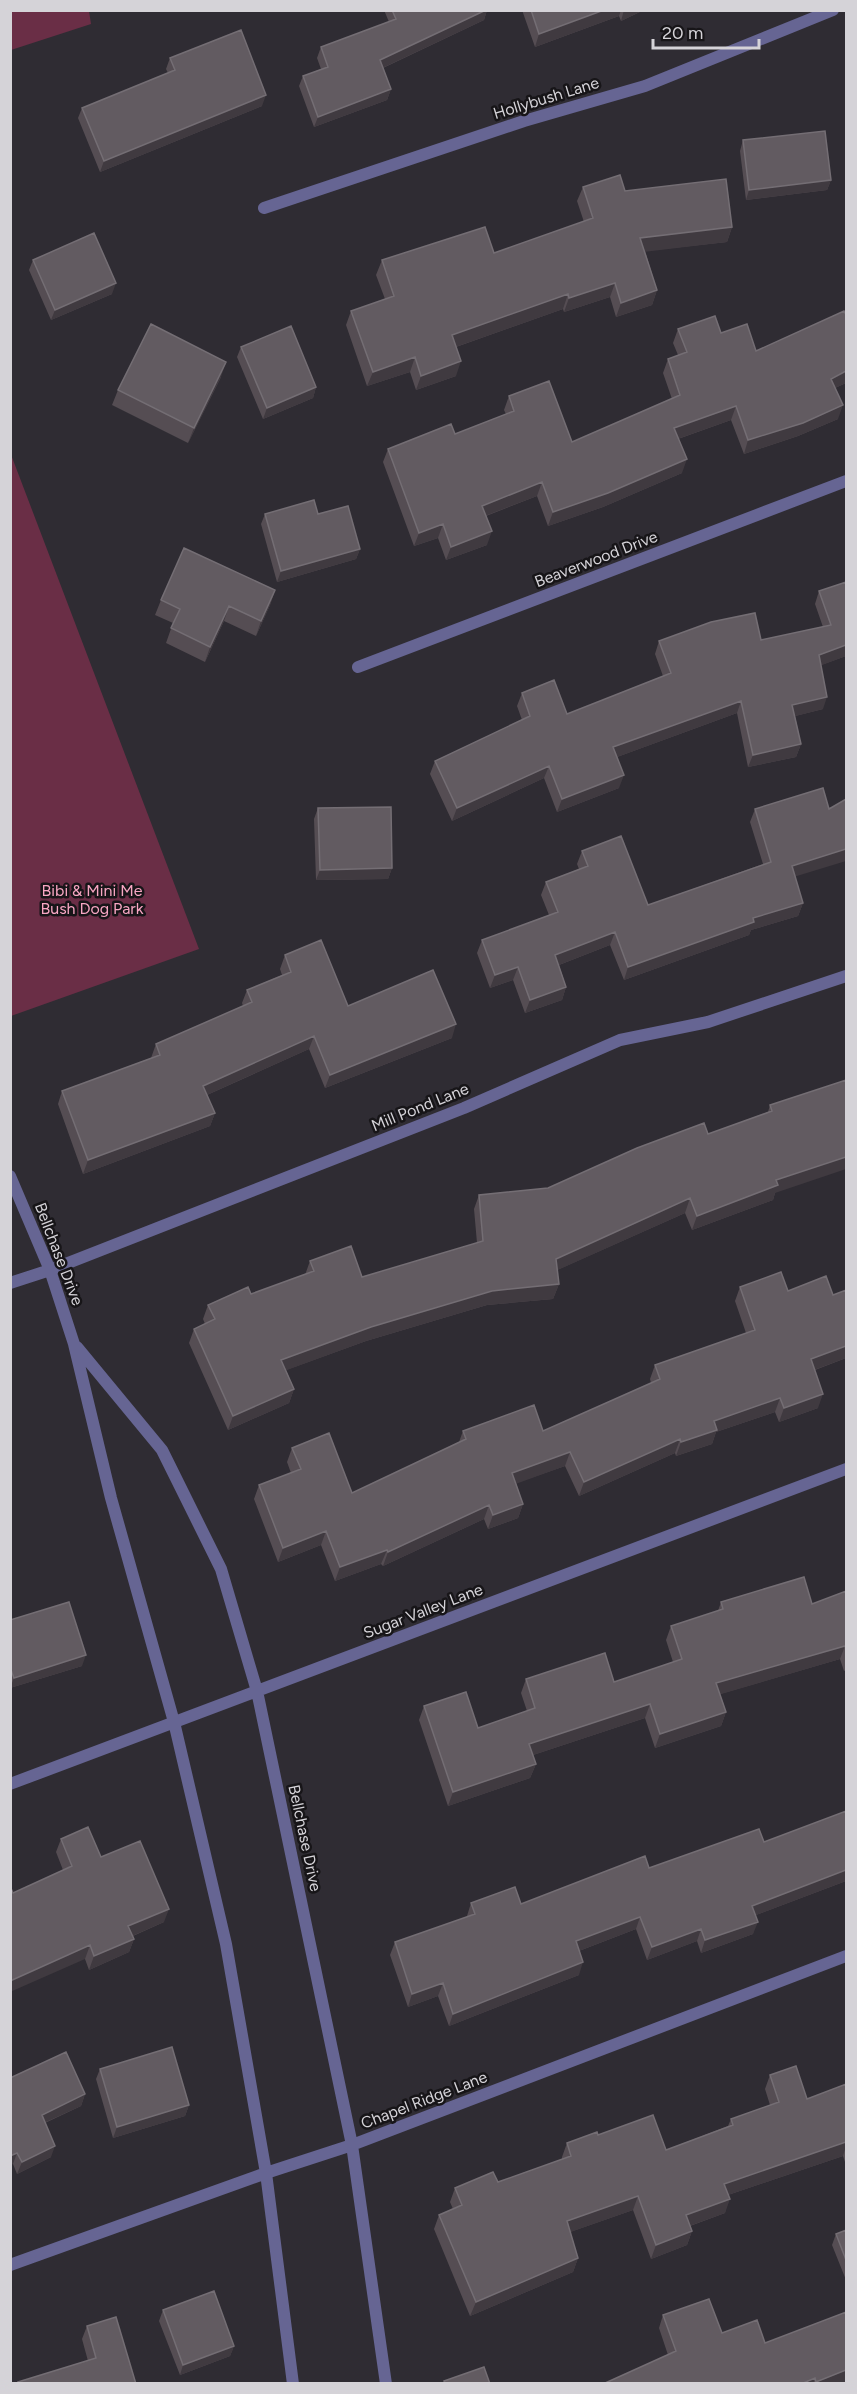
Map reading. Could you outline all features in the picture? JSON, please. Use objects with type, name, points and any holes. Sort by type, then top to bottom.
[{"type":"street","name":"Hollybush Lane","points":[[264,208],[524,121],[645,86],[833,10]]},
{"type":"street","name":"Beaverwood Drive","points":[[358,667],[846,482]]},
{"type":"street","name":"Mill Pond Lane","points":[[10,1283],[50,1270],[464,1108],[620,1040],[708,1022],[846,976]]},
{"type":"street","name":"Bellchase Drive","points":[[10,1176],[50,1270],[74,1344],[111,1498],[174,1722],[226,1944],[266,2173],[293,2384]]},
{"type":"street","name":"Bellchase Drive","points":[[74,1344],[162,1450],[221,1569],[257,1691],[352,2145],[386,2384]]},
{"type":"street","name":"Sugar Valley Lane","points":[[10,1784],[846,1469]]},
{"type":"street","name":"Chapel Ridge Lane","points":[[10,2265],[266,2173],[352,2145],[846,1956]]},
{"type":"green space","points":[[11,10],[89,11],[91,24],[11,50]]},
{"type":"green space","name":"Bibi & Mini Me Bush Dog Park","points":[[10,452],[199,949],[11,1016],[10,1016]]},
{"type":"building","points":[[392,10],[486,10],[380,60],[391,89],[318,117],[303,76],[328,67],[321,47],[396,19]]},
{"type":"building","points":[[531,10],[604,10],[539,34]]},
{"type":"building","points":[[241,30],[266,95],[104,161],[82,108],[175,70],[170,58]]},
{"type":"building","points":[[825,131],[831,180],[749,190],[743,140]]},
{"type":"building","points":[[620,175],[625,191],[726,179],[732,227],[640,238],[657,290],[621,303],[615,283],[569,298],[568,294],[452,335],[461,361],[421,376],[415,357],[373,372],[351,311],[394,296],[382,260],[485,227],[494,253],[593,218],[583,187]]},
{"type":"building","points":[[94,233],[116,283],[55,310],[33,260]]},
{"type":"building","points":[[844,311],[846,315],[846,371],[831,379],[843,405],[803,423],[748,440],[736,406],[674,428],[687,459],[608,493],[553,512],[542,482],[482,506],[492,531],[451,547],[443,524],[419,533],[388,449],[451,424],[455,434],[514,411],[509,396],[549,381],[572,442],[680,395],[668,359],[687,352],[678,329],[715,316],[721,333],[747,324],[756,351]]},
{"type":"building","points":[[151,324],[226,362],[194,428],[118,390]]},
{"type":"building","points":[[291,326],[316,387],[267,408],[241,347]]},
{"type":"building","points":[[314,500],[318,514],[348,506],[360,549],[281,571],[265,514]]},
{"type":"building","points":[[184,548],[275,590],[261,621],[229,606],[210,647],[171,628],[180,609],[161,600]]},
{"type":"building","points":[[846,582],[846,645],[819,655],[827,697],[792,705],[801,744],[753,755],[741,701],[613,747],[624,775],[562,799],[549,766],[457,808],[435,761],[530,716],[522,693],[554,680],[567,714],[671,673],[659,641],[711,622],[755,613],[761,640],[831,625],[819,591]]},
{"type":"building","points":[[823,788],[829,809],[846,799],[846,849],[792,866],[803,903],[753,918],[754,922],[628,967],[615,932],[555,955],[566,987],[530,1000],[518,967],[495,975],[482,940],[558,912],[546,882],[588,866],[582,851],[621,836],[648,905],[771,862],[755,809]]},
{"type":"building","points":[[391,807],[392,868],[320,870],[318,808]]},
{"type":"building","points":[[321,940],[348,1006],[433,970],[456,1024],[330,1075],[314,1036],[203,1086],[215,1113],[88,1160],[62,1091],[160,1055],[156,1044],[252,1002],[247,990],[291,972],[285,955]]},
{"type":"building","points":[[846,1080],[846,1157],[776,1180],[778,1185],[697,1216],[690,1198],[556,1259],[559,1284],[492,1291],[371,1327],[281,1360],[294,1389],[233,1416],[194,1329],[215,1319],[208,1305],[248,1287],[251,1294],[314,1271],[310,1261],[351,1246],[362,1277],[483,1241],[479,1195],[548,1188],[637,1148],[704,1123],[708,1134],[772,1111],[770,1105]]},
{"type":"building","points":[[781,1272],[788,1291],[826,1276],[833,1295],[846,1290],[846,1346],[811,1359],[823,1394],[784,1408],[780,1398],[714,1421],[717,1430],[681,1442],[680,1439],[584,1482],[570,1452],[512,1473],[523,1504],[493,1515],[489,1505],[388,1552],[387,1550],[340,1567],[326,1531],[283,1548],[259,1485],[301,1469],[292,1448],[329,1433],[352,1493],[466,1439],[463,1431],[534,1405],[543,1431],[660,1379],[655,1365],[755,1330],[740,1287]]},
{"type":"building","points":[[804,1577],[812,1604],[846,1591],[846,1649],[845,1646],[716,1683],[726,1712],[660,1734],[650,1704],[529,1744],[536,1764],[453,1792],[424,1706],[466,1692],[478,1728],[535,1708],[526,1679],[605,1653],[614,1682],[682,1659],[671,1626],[723,1609],[721,1602]]},
{"type":"building","points":[[69,1602],[86,1655],[14,1678],[10,1667],[10,1620]]},
{"type":"building","points":[[846,1811],[846,1870],[752,1906],[758,1922],[705,1940],[701,1929],[652,1947],[640,1917],[576,1941],[583,1962],[453,2014],[443,1983],[412,1994],[395,1942],[475,1914],[471,1903],[515,1887],[521,1904],[645,1856],[649,1868],[759,1829],[764,1842]]},
{"type":"building","points":[[88,1827],[101,1857],[140,1841],[169,1909],[128,1926],[134,1939],[94,1956],[90,1945],[10,1981],[10,1886],[13,1893],[72,1866],[61,1839]]},
{"type":"building","points":[[172,2047],[189,2105],[117,2127],[100,2069]]},
{"type":"building","points":[[66,2052],[85,2094],[42,2115],[55,2146],[22,2162],[17,2153],[10,2156],[10,2078]]},
{"type":"building","points":[[796,2066],[807,2099],[846,2084],[846,2142],[724,2184],[730,2199],[686,2215],[692,2231],[656,2245],[638,2196],[567,2221],[578,2258],[476,2302],[439,2215],[462,2205],[455,2188],[493,2172],[498,2182],[571,2156],[567,2143],[597,2132],[598,2135],[653,2115],[666,2150],[733,2125],[731,2119],[779,2102],[770,2075]]},
{"type":"building","points":[[846,2230],[846,2260],[836,2234]]},
{"type":"building","points":[[214,2291],[234,2346],[183,2365],[163,2310]]},
{"type":"building","points":[[709,2299],[722,2333],[757,2320],[765,2343],[846,2312],[846,2370],[816,2382],[815,2378],[801,2384],[603,2384],[676,2351],[663,2315]]},
{"type":"building","points":[[116,2317],[136,2384],[19,2384],[18,2382],[96,2358],[87,2326]]},
{"type":"building","points":[[484,2367],[490,2384],[445,2384],[444,2381]]}]
